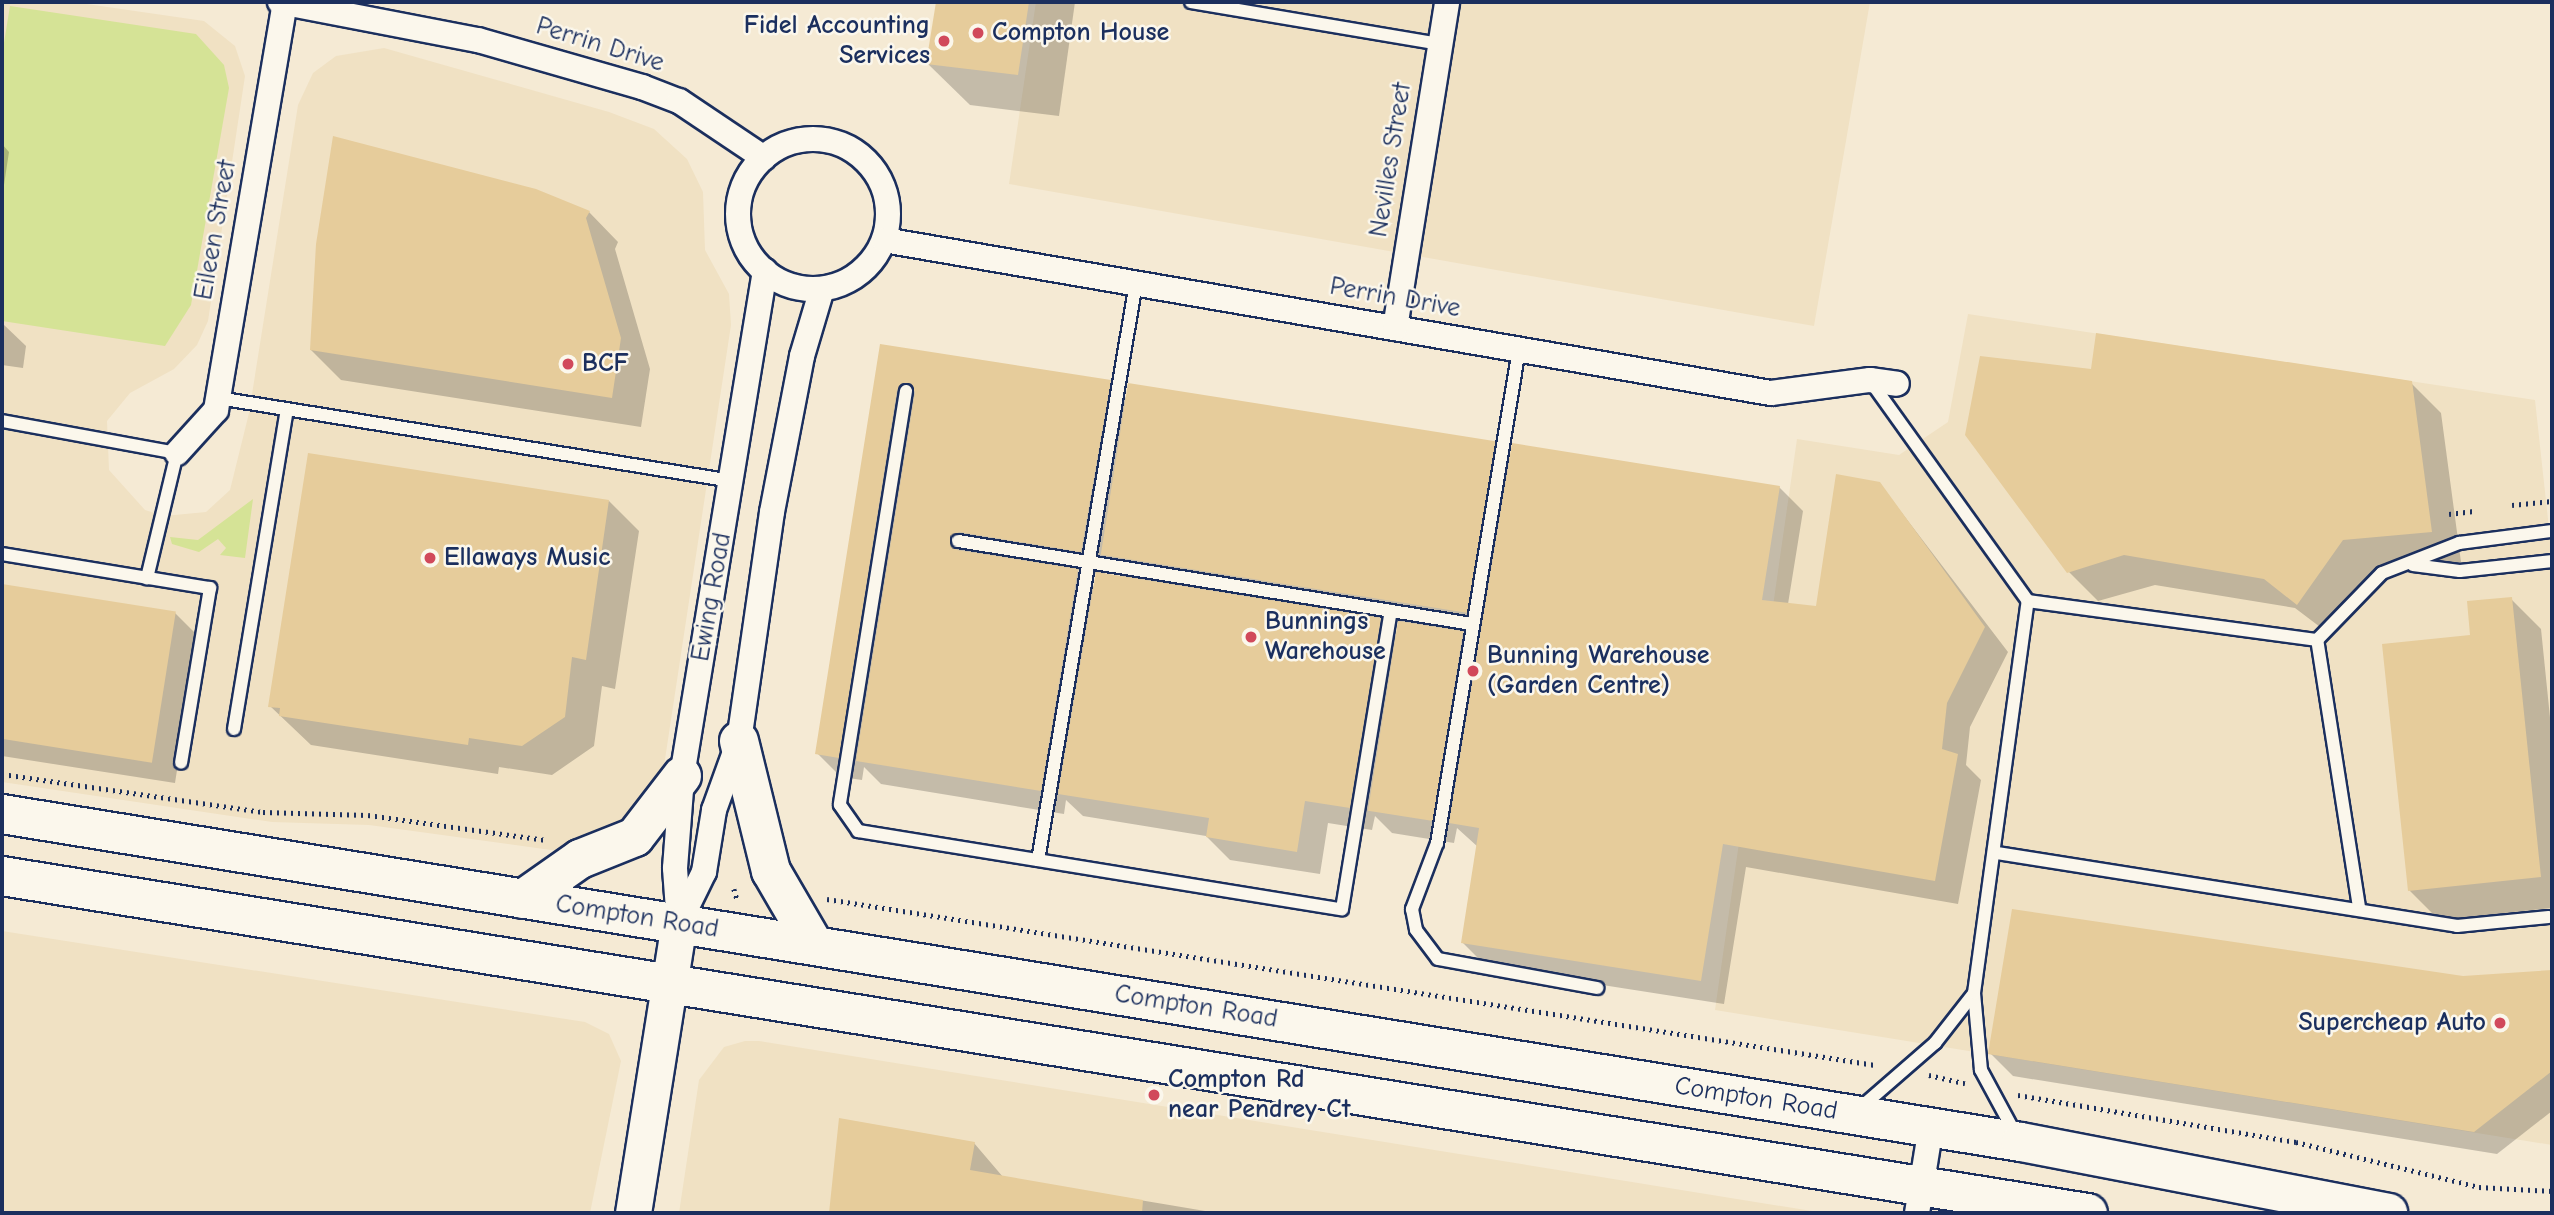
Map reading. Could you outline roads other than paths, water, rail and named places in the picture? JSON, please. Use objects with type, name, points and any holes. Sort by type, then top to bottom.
[{"type":"main road","points":[[739,741],[771,872],[814,945]]},
{"type":"main road","points":[[523,899],[580,859],[635,837],[682,776]]},
{"type":"main road","name":"Compton Road","points":[[2,814],[2021,1142],[2388,1213]]},
{"type":"main road","points":[[2,876],[671,982],[1920,1200],[2088,1213]]},
{"type":"main road","name":"Ewing Road","points":[[634,1213],[679,923]]},
{"type":"street","name":"Perrin Drive","points":[[283,2],[478,40],[642,87],[679,101],[764,158]]},
{"type":"street","name":"Eileen Street","points":[[177,453],[216,410],[283,2]]},
{"type":"street","name":"Nevilles Street","points":[[1395,328],[1447,2]]},
{"type":"street","points":[[807,140],[853,151],[883,187],[889,218],[884,240],[858,275],[822,289],[802,289],[765,271],[747,250],[738,208],[746,181],[764,158],[807,140]]},
{"type":"street","name":"Perrin Drive","points":[[884,240],[1771,393],[1870,380],[1897,384]]},
{"type":"street","name":"Ewing Road","points":[[679,923],[675,868],[682,776],[765,271]]},
{"type":"street","name":"Ewing Road","points":[[679,923],[704,872],[714,810],[739,741],[772,512],[802,356],[822,289]]},
{"type":"street","points":[[1920,1200],[1931,1127]]},
{"type":"lane","points":[[1191,2],[1440,44]]},
{"type":"lane","points":[[1038,860],[1136,283]]},
{"type":"lane","points":[[1519,349],[1437,843],[1416,886],[1416,930],[1425,948],[1448,962],[1597,988]]},
{"type":"lane","points":[[1870,380],[2028,601],[1997,853],[1974,993],[1981,1070],[2021,1142]]},
{"type":"lane","points":[[906,391],[840,805],[858,831],[1342,909],[1391,611]]},
{"type":"lane","points":[[218,398],[732,481]]},
{"type":"lane","points":[[234,729],[287,410]]},
{"type":"lane","points":[[2,421],[177,453],[147,578]]},
{"type":"lane","points":[[2317,640],[2369,582],[2413,565],[2459,542],[2552,531]]},
{"type":"lane","points":[[958,541],[1472,624]]},
{"type":"lane","points":[[2,554],[210,588],[181,763]]},
{"type":"lane","points":[[2413,565],[2460,572],[2552,561]]},
{"type":"lane","points":[[2028,601],[2317,640]]},
{"type":"lane","points":[[2317,640],[2359,906]]},
{"type":"lane","points":[[1997,853],[2359,906],[2456,926],[2549,917]]},
{"type":"lane","points":[[1853,1115],[1934,1043],[1974,993]]},
{"type":"place","name":"Compton House","points":[[978,33]]},
{"type":"place","name":"Fidel Accounting Services","points":[[944,41]]},
{"type":"place","name":"BCF","points":[[568,364]]},
{"type":"place","name":"Ellaways Music","points":[[430,558]]},
{"type":"place","name":"Bunnings Warehouse","points":[[1251,637]]},
{"type":"place","name":"Bunning Warehouse (Garden Centre)","points":[[1473,671]]},
{"type":"place","name":"Supercheap Auto","points":[[2500,1023]]},
{"type":"place","name":"Compton Rd near Pendrey Ct","points":[[1154,1095]]}]
